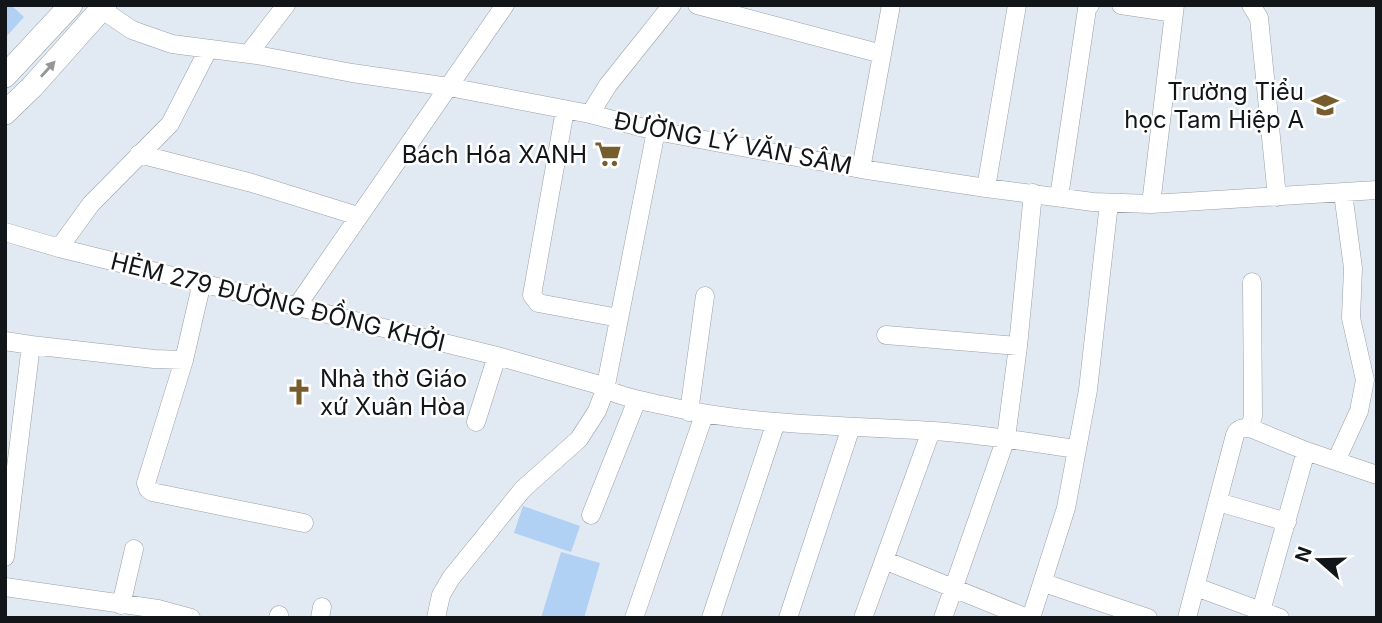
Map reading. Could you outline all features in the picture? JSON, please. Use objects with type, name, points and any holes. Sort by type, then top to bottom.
[{"type":"main road","points":[[5,76],[71,5]]},
{"type":"main road","points":[[5,113],[32,87],[101,7]]},
{"type":"street","points":[[249,53],[286,5]]},
{"type":"street","points":[[297,306],[505,5]]},
{"type":"street","points":[[590,114],[608,85],[671,5]]},
{"type":"street","points":[[697,5],[882,54]]},
{"type":"street","points":[[862,169],[891,5]]},
{"type":"street","points":[[986,187],[1017,5]]},
{"type":"street","points":[[1059,197],[1087,9],[1090,5]]},
{"type":"street","points":[[1121,5],[1174,9],[1151,204]]},
{"type":"street","points":[[1251,5],[1259,18],[1277,197]]},
{"type":"street","name":"ĐƯỜNG LÝ VĂN SÂM","points":[[101,7],[124,26],[172,44],[249,53],[352,73],[449,87],[590,114],[656,131],[862,169],[986,187],[1109,203],[1151,204],[1377,190]]},
{"type":"street","points":[[59,248],[91,204],[170,124],[208,50]]},
{"type":"street","points":[[565,110],[532,295],[538,303],[619,318]]},
{"type":"street","points":[[436,618],[441,595],[451,578],[523,489],[579,439],[597,411],[606,390],[656,131]]},
{"type":"street","points":[[139,154],[252,183],[358,216]]},
{"type":"street","points":[[943,618],[1006,438],[1018,346],[1032,193]]},
{"type":"street","points":[[1336,461],[1359,411],[1365,380],[1351,318],[1353,268],[1343,193]]},
{"type":"street","points":[[884,561],[1029,618],[1044,583],[1066,508],[1089,379],[1109,203]]},
{"type":"street","name":"HẺM 279 ĐƯỜNG ĐỒNG KHỞI","points":[[5,232],[59,248],[497,356],[596,384],[637,400],[697,413],[776,422],[1006,438],[1076,449]]},
{"type":"street","points":[[202,282],[184,360],[146,483],[148,489],[304,523]]},
{"type":"street","points":[[1250,428],[1254,354],[1252,282]]},
{"type":"street","points":[[634,618],[697,413],[705,296]]},
{"type":"street","points":[[886,335],[1018,346]]},
{"type":"street","points":[[5,341],[154,359],[184,360]]},
{"type":"street","points":[[5,557],[12,444],[31,345]]},
{"type":"street","points":[[476,422],[497,356]]},
{"type":"street","points":[[591,516],[637,400]]},
{"type":"street","points":[[716,616],[776,422]]},
{"type":"street","points":[[788,618],[851,427]]},
{"type":"street","points":[[1186,618],[1235,435],[1242,428],[1250,428],[1306,451],[1377,475]]},
{"type":"street","points":[[867,616],[931,431]]},
{"type":"street","points":[[1260,614],[1306,451]]},
{"type":"street","points":[[1218,502],[1287,522]]},
{"type":"street","points":[[127,610],[134,549]]},
{"type":"street","points":[[1044,583],[1148,618]]},
{"type":"street","points":[[5,587],[127,610],[158,609],[191,618]]},
{"type":"street","points":[[1196,587],[1260,614],[1280,618]]},
{"type":"shaded area","points":[[5,5],[11,5],[24,17],[5,38]]},
{"type":"shaded area","points":[[523,506],[580,526],[571,552],[514,533]]},
{"type":"shaded area","points":[[561,552],[600,563],[584,618],[541,618]]},
{"type":"place","name":"Trường Tiểu học Tam Hiệp A","points":[[1325,105]]},
{"type":"place","name":"Bách Hóa XANH","points":[[608,154]]},
{"type":"place","name":"Nhà thờ Giáo xứ Xuân Hòa","points":[[299,392]]}]
